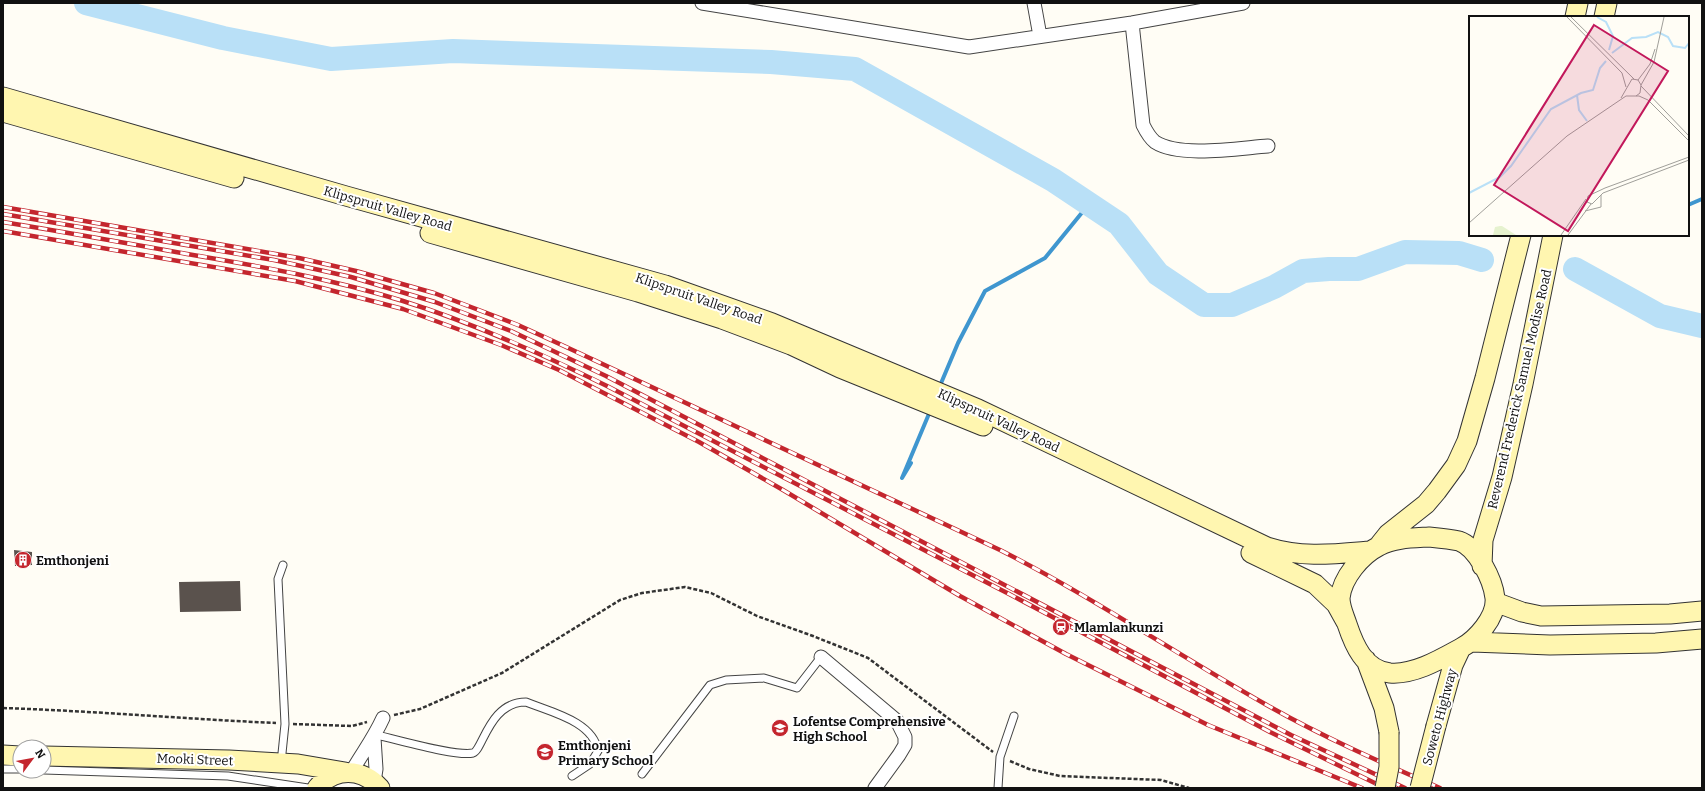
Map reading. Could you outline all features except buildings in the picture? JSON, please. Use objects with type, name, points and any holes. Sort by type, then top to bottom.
[{"type":"main road","points":[[1575,16],[1578,3]]},
{"type":"main road","points":[[1604,16],[1607,3]]},
{"type":"main road","name":"Klipspruit Valley Road","points":[[3,98],[665,285],[772,323],[900,383],[975,414],[1267,547],[1286,553],[1302,554],[1375,548],[1395,540],[1416,537],[1429,537],[1459,541],[1472,550],[1482,566],[1492,585],[1495,602]]},
{"type":"main road","name":"Klipspruit Valley Road","points":[[3,112],[638,292],[900,383]]},
{"type":"main road","points":[[1521,236],[1485,378],[1467,441],[1456,465],[1426,504],[1388,534],[1354,569],[1342,589],[1341,605],[1352,641],[1373,668],[1383,672],[1405,672],[1432,662],[1466,645],[1488,621],[1495,602],[1541,616],[1670,614],[1702,611]]},
{"type":"main road","name":"Reverend Frederick Samuel Modise Road","points":[[1482,566],[1483,540],[1502,477],[1523,384],[1553,236]]},
{"type":"main road","name":"Klipspruit Valley Road","points":[[975,414],[1123,493],[1303,577],[1330,596],[1346,622]]},
{"type":"main road","points":[[1466,645],[1656,643],[1702,639]]},
{"type":"main road","name":"Soweto Highway","points":[[1420,788],[1453,665],[1466,645]]},
{"type":"main road","points":[[1366,660],[1384,708],[1389,732],[1389,767],[1385,788]]},
{"type":"main road","name":"Mooki Street","points":[[52,756],[229,760],[281,763],[348,772],[365,776],[377,785]]},
{"type":"main road","points":[[317,788],[329,778],[348,772]]},
{"type":"street","points":[[702,3],[960,46],[977,46],[1132,23],[1243,3]]},
{"type":"street","points":[[1034,3],[1040,36]]},
{"type":"street","points":[[1132,23],[1143,125],[1148,134],[1156,142],[1180,151],[1268,146]]},
{"type":"street","points":[[821,658],[897,721],[905,737],[905,745],[899,756],[875,788]]},
{"type":"street","points":[[348,772],[375,736],[383,718]]},
{"type":"street","points":[[375,736],[377,785]]},
{"type":"lane","points":[[281,763],[285,724],[278,578],[283,565]]},
{"type":"lane","points":[[642,774],[710,685],[726,680],[764,678],[797,688],[821,658]]},
{"type":"lane","points":[[375,736],[454,752],[472,753],[476,752],[479,748],[491,722],[518,702],[526,702],[577,724],[592,736],[598,751],[590,764],[572,776]]},
{"type":"lane","points":[[998,788],[1000,757],[1014,716]]},
{"type":"lane","name":"Mooki Street","points":[[52,770],[228,776],[308,788]]},
{"type":"path","points":[[3,708],[64,710],[138,716],[285,724],[352,726],[420,709],[502,673],[620,600],[649,592],[685,587],[711,593],[757,616],[868,658],[1000,757],[1030,769],[1060,776],[1161,780],[1189,788]]},
{"type":"waterway","points":[[86,3],[223,38],[331,59],[453,51],[771,62],[855,69],[1053,180],[1119,224],[1158,274],[1204,305],[1232,305],[1274,287],[1303,271],[1358,269],[1405,252],[1459,253],[1482,260]]},
{"type":"waterway","points":[[1689,205],[1702,199]]},
{"type":"waterway","points":[[939,388],[958,343],[985,291],[1045,258],[1089,204]]},
{"type":"waterway","points":[[1575,269],[1660,316],[1702,326]]},
{"type":"waterway","points":[[911,463],[902,478],[931,409]]},
{"type":"railway","points":[[3,207],[299,258],[356,271],[434,293],[518,325],[1000,550],[1067,586],[1286,716],[1351,748],[1440,788]]},
{"type":"railway","points":[[3,214],[274,260],[351,277],[435,302],[511,331],[606,376],[1291,735],[1405,788]]},
{"type":"railway","points":[[3,222],[241,263],[349,286],[403,301],[481,329],[531,350],[607,386],[1011,595],[1270,732],[1385,788]]},
{"type":"railway","points":[[3,231],[295,281],[403,309],[501,345],[559,370],[699,442],[783,490],[960,596],[1066,654],[1208,725],[1362,788]]},
{"type":"place","name":"Emthonjeni","points":[[23,560]]},
{"type":"place","name":"Mlamlankunzi","points":[[1061,627]]},
{"type":"place","name":"Lofentse Comprehensive High School","points":[[780,728]]},
{"type":"place","name":"Emthonjeni Primary School","points":[[545,752]]}]
